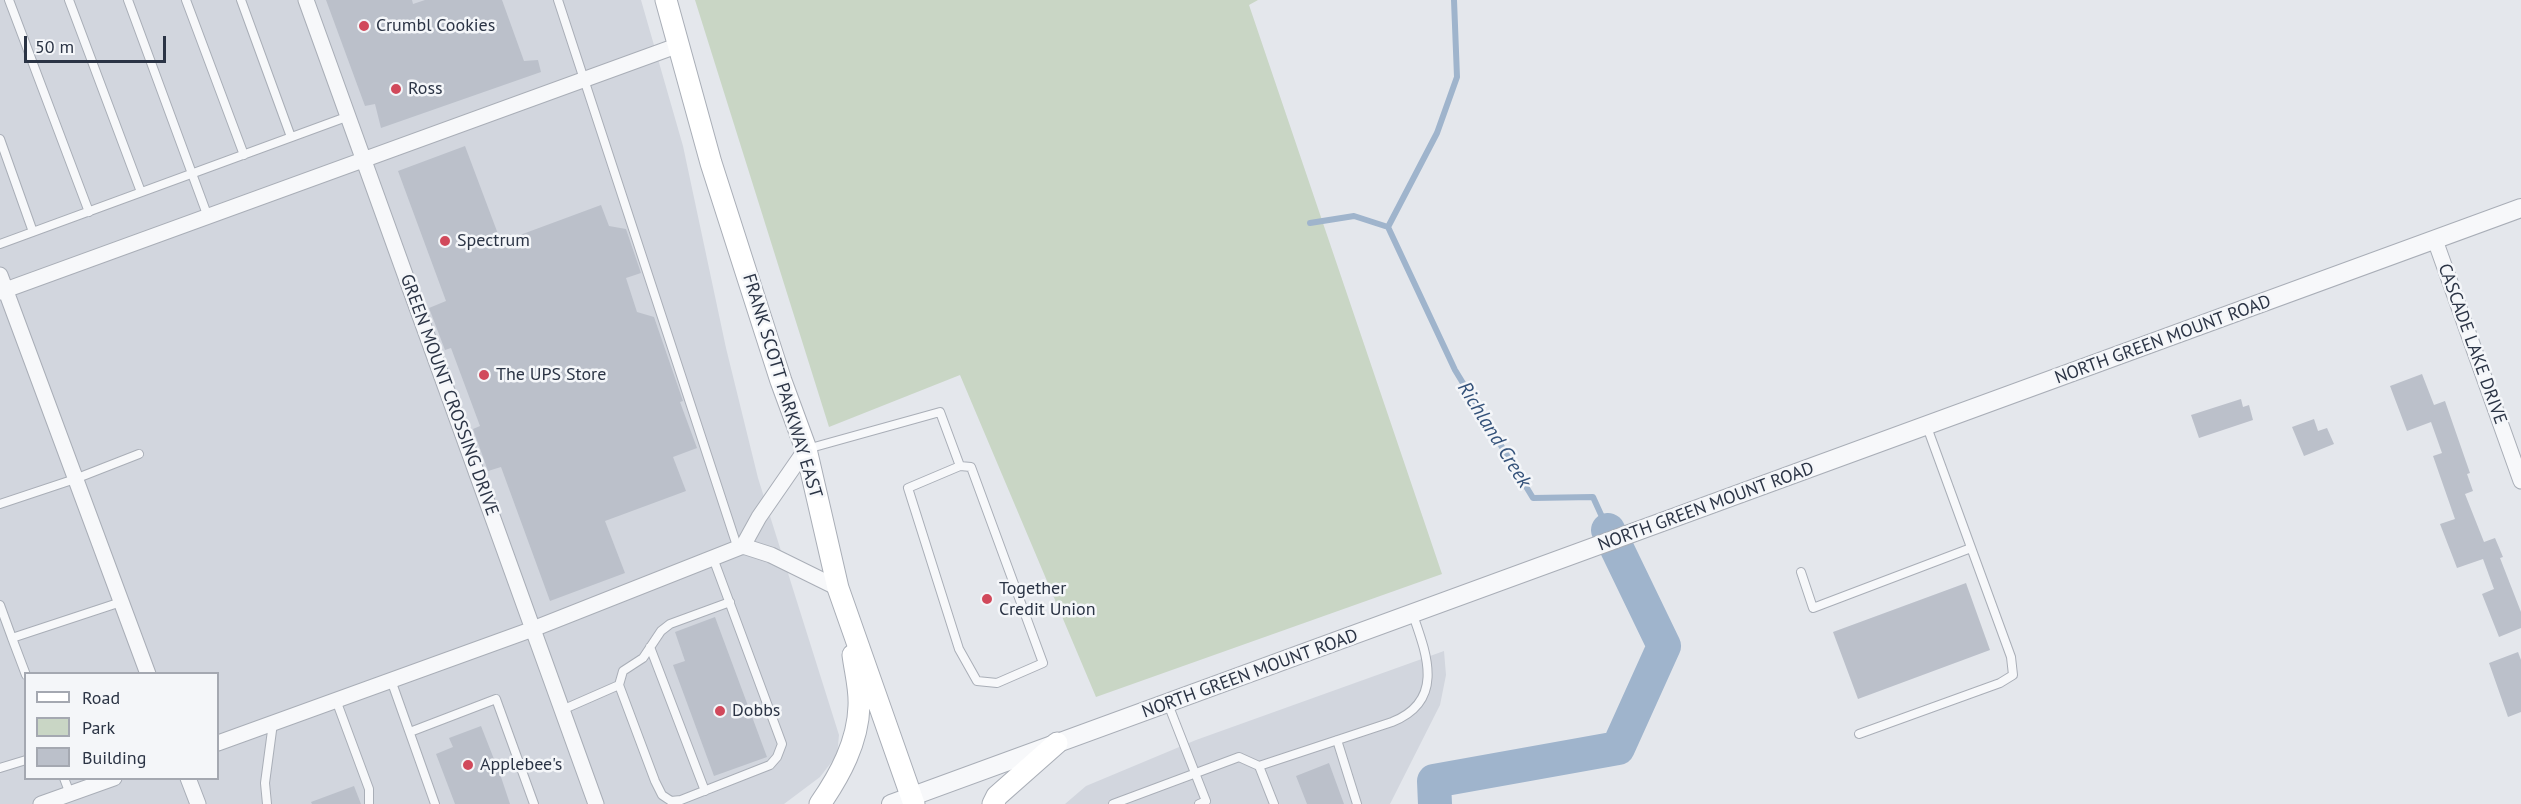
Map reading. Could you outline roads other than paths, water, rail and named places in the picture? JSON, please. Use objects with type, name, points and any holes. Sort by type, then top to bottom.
[{"type":"main road","name":"FRANK SCOTT PARKWAY EAST","points":[[666,0],[711,163],[781,381],[806,449],[838,588],[913,800]]},
{"type":"main road","points":[[820,804],[842,771],[851,744],[859,705],[847,612]]},
{"type":"main road","points":[[993,804],[997,796],[1057,743]]},
{"type":"street","name":"GREEN MOUNT CROSSING DRIVE","points":[[306,0],[596,804]]},
{"type":"street","points":[[3,291],[680,45]]},
{"type":"street","name":"NORTH GREEN MOUNT ROAD","points":[[891,804],[913,800],[1057,743],[1413,615],[2521,208]]},
{"type":"street","name":"CASCADE LAKE DRIVE","points":[[2435,240],[2521,481]]},
{"type":"street","points":[[0,275],[3,291],[147,672]]},
{"type":"street","points":[[740,548],[806,449]]},
{"type":"street","points":[[219,742],[533,630],[740,548],[771,555],[838,588]]},
{"type":"street","points":[[46,803],[108,780]]},
{"type":"street","points":[[189,780],[198,804]]},
{"type":"lane","points":[[9,0],[89,212]]},
{"type":"lane","points":[[69,0],[141,192]]},
{"type":"lane","points":[[128,0],[208,217]]},
{"type":"lane","points":[[186,0],[244,154]]},
{"type":"lane","points":[[241,0],[291,137]]},
{"type":"lane","points":[[558,0],[740,548]]},
{"type":"lane","points":[[0,244],[349,116]]},
{"type":"lane","points":[[0,139],[33,232]]},
{"type":"lane","points":[[806,449],[940,412],[960,466]]},
{"type":"lane","points":[[1859,734],[2000,682],[2013,675],[2011,657],[1927,427]]},
{"type":"lane","points":[[0,504],[75,479],[139,454]]},
{"type":"lane","points":[[960,466],[971,467],[1043,663],[997,683],[977,681],[959,649],[908,488],[960,466]]},
{"type":"lane","points":[[1801,572],[1813,608],[1971,548]]},
{"type":"lane","points":[[713,558],[730,602],[782,744],[777,758],[770,765],[681,800],[671,801],[662,795],[620,685],[623,671],[643,657],[661,631],[670,624],[730,602]]},
{"type":"lane","points":[[12,638],[121,602]]},
{"type":"lane","points":[[0,605],[25,672]]},
{"type":"lane","points":[[1113,804],[1239,757],[1259,766],[1400,719],[1419,702],[1426,689],[1427,656],[1413,615]]},
{"type":"lane","points":[[650,647],[705,791]]},
{"type":"lane","points":[[391,680],[435,804]]},
{"type":"lane","points":[[562,710],[620,685]]},
{"type":"lane","points":[[410,732],[496,699],[534,804]]},
{"type":"lane","points":[[336,700],[369,789],[369,804]]},
{"type":"lane","points":[[1168,703],[1204,803]]},
{"type":"lane","points":[[267,804],[265,783],[273,723]]},
{"type":"lane","points":[[1337,740],[1357,804]]},
{"type":"lane","points":[[0,768],[24,761]]},
{"type":"lane","points":[[1259,766],[1274,804]]},
{"type":"lane","points":[[65,780],[70,794]]},
{"type":"waterway","name":"Richland Creek","points":[[1388,227],[1437,133],[1457,77],[1454,0]]},
{"type":"waterway","points":[[1310,223],[1354,216],[1388,227]]},
{"type":"waterway","name":"Richland Creek","points":[[1388,227],[1455,370],[1533,498],[1593,497],[1608,530]]},
{"type":"waterway","name":"Richland Creek","points":[[1435,804],[1434,781],[1618,748],[1664,646],[1608,530]]},
{"type":"place","name":"Crumbl Cookies","points":[[364,26]]},
{"type":"place","name":"Ross","points":[[396,89]]},
{"type":"place","name":"Spectrum","points":[[445,241]]},
{"type":"place","name":"The UPS Store","points":[[484,375]]},
{"type":"place","name":"Together Credit Union","points":[[987,599]]},
{"type":"place","name":"Dobbs","points":[[720,711]]},
{"type":"place","name":"Applebee's","points":[[468,765]]}]
